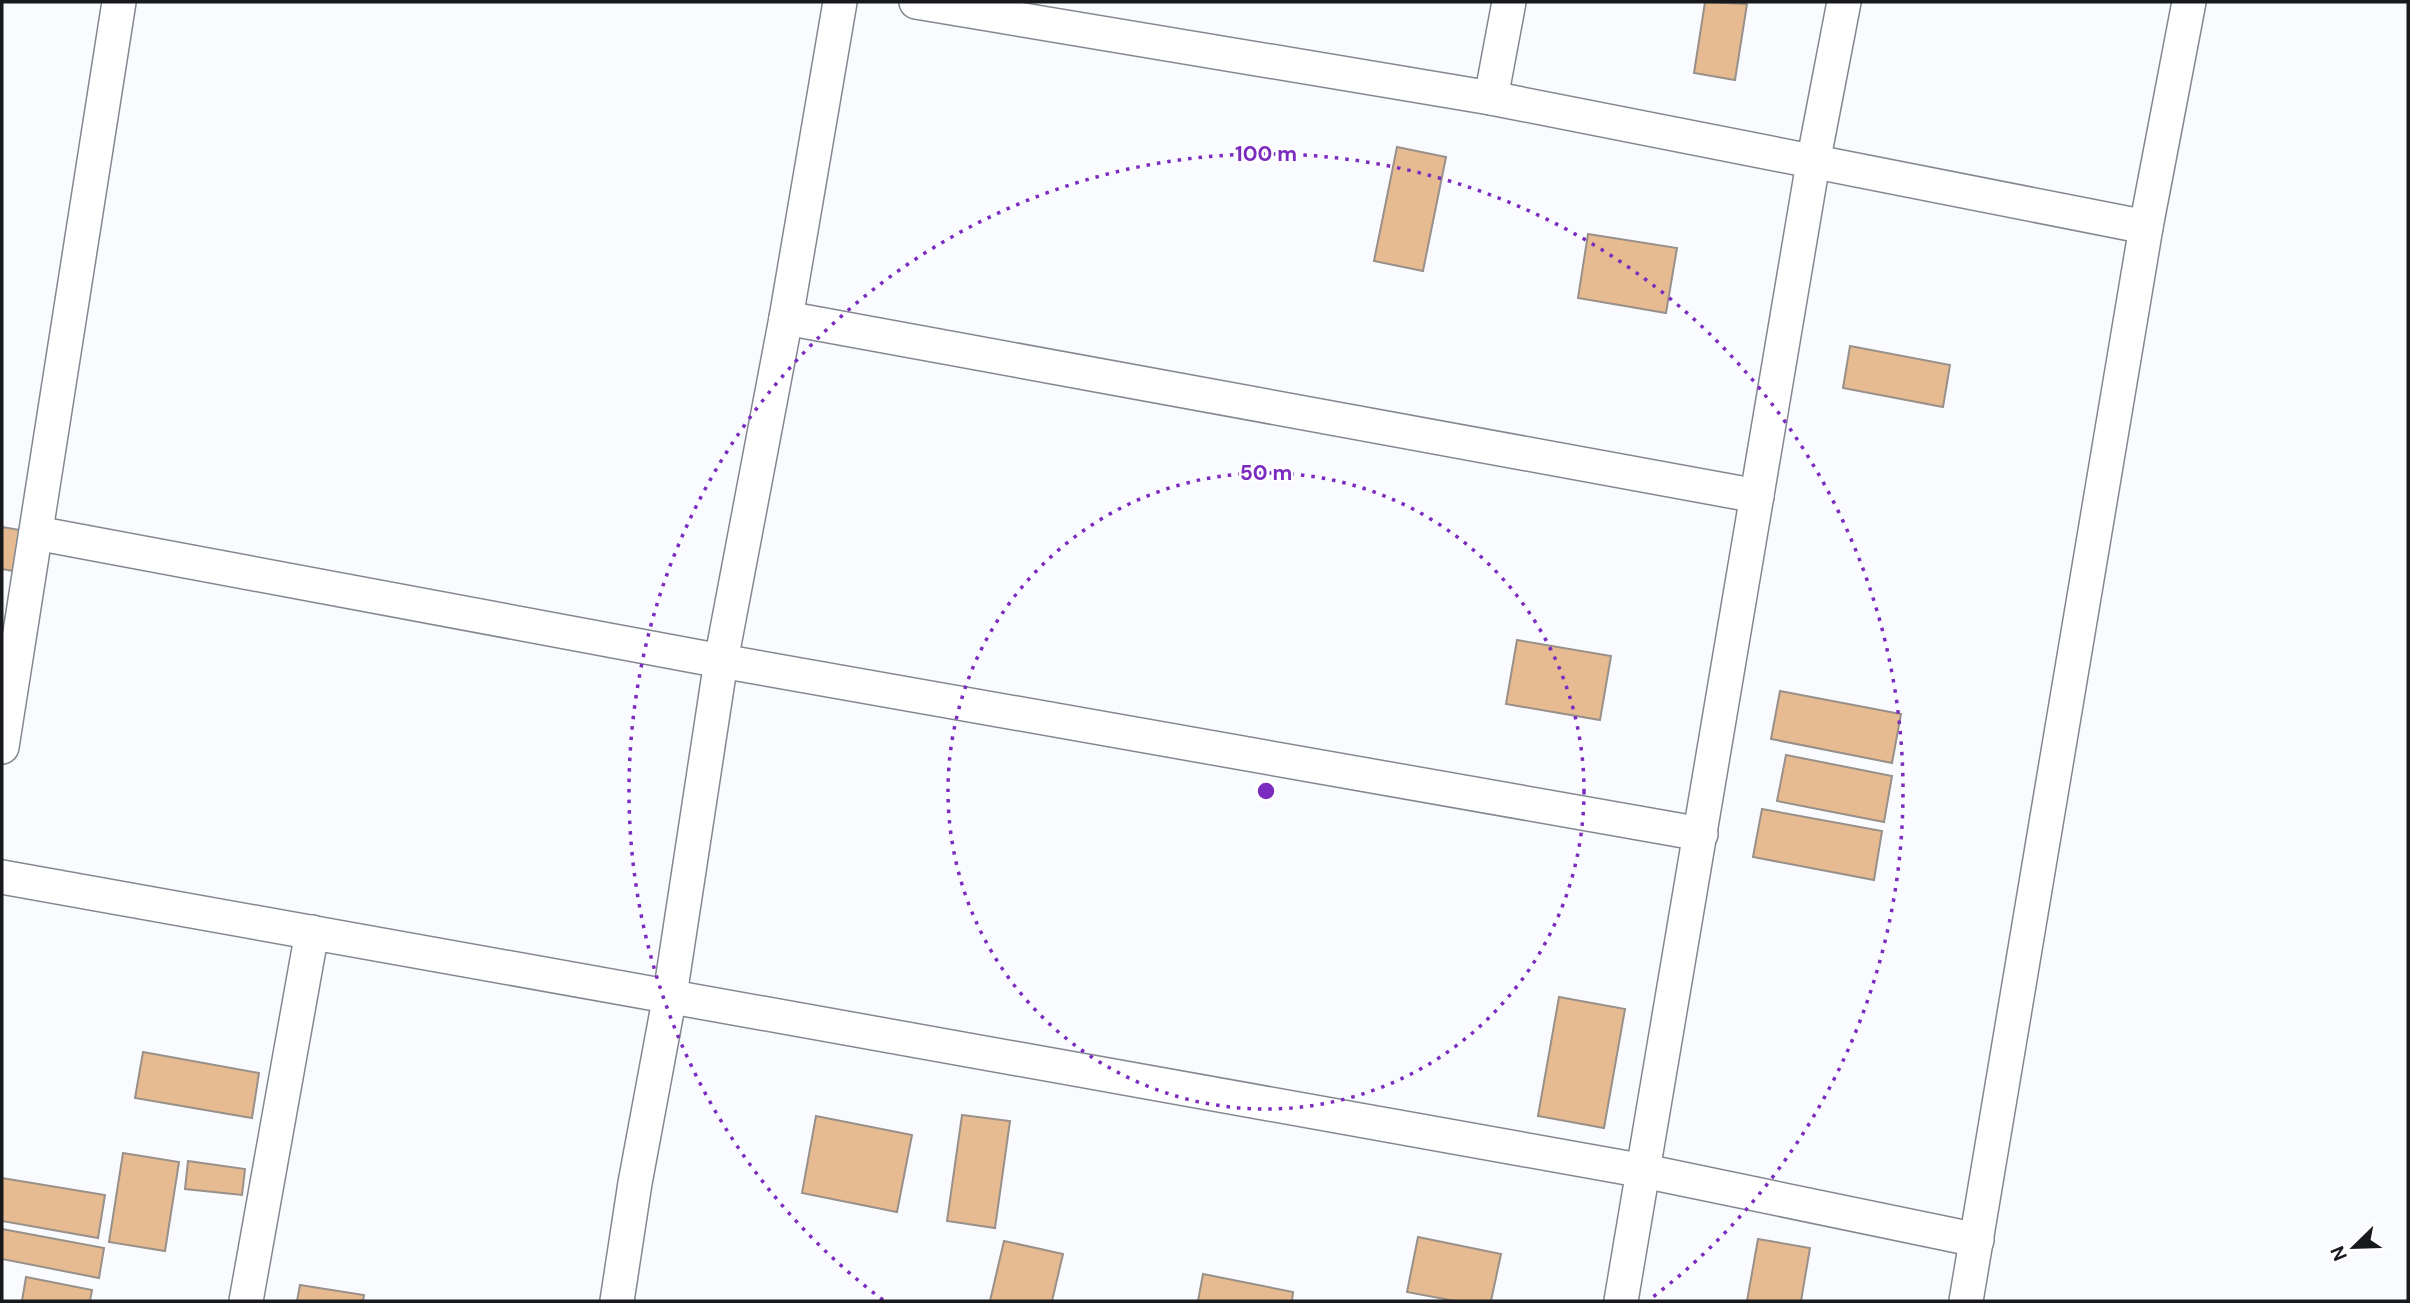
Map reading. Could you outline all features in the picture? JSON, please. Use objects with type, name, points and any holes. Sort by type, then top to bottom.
[{"type":"street","points":[[2,747],[119,2]]},
{"type":"street","points":[[617,1301],[635,1183],[670,995],[721,661],[786,318],[840,2]]},
{"type":"street","points":[[916,2],[1492,98],[2146,228]]},
{"type":"street","points":[[1492,98],[1509,2]]},
{"type":"street","points":[[1622,1301],[1813,163],[1844,2]]},
{"type":"street","points":[[1966,1301],[2146,228],[2189,2]]},
{"type":"street","points":[[786,318],[1757,496]]},
{"type":"street","points":[[36,533],[721,661],[1700,834]]},
{"type":"street","points":[[2,877],[1644,1171],[1977,1240]]},
{"type":"street","points":[[246,1301],[312,932]]},
{"type":"building","points":[[1705,2],[1747,4],[1735,80],[1694,73]]},
{"type":"building","points":[[1397,147],[1446,157],[1423,271],[1374,261]]},
{"type":"building","points":[[1588,234],[1677,248],[1666,313],[1578,298]]},
{"type":"building","points":[[1850,346],[1950,365],[1943,407],[1843,388]]},
{"type":"building","points":[[2,527],[20,530],[13,571],[2,569]]},
{"type":"building","points":[[1517,640],[1611,656],[1600,720],[1506,704]]},
{"type":"building","points":[[1780,691],[1901,714],[1892,763],[1771,739]]},
{"type":"building","points":[[1786,755],[1892,776],[1884,822],[1777,801]]},
{"type":"building","points":[[1762,809],[1882,831],[1874,880],[1753,857]]},
{"type":"building","points":[[1559,997],[1625,1009],[1604,1128],[1538,1116]]},
{"type":"building","points":[[143,1052],[259,1073],[252,1118],[135,1098]]},
{"type":"building","points":[[962,1115],[1010,1121],[995,1228],[947,1221]]},
{"type":"building","points":[[816,1116],[912,1135],[897,1212],[802,1193]]},
{"type":"building","points":[[123,1153],[179,1162],[165,1251],[109,1242]]},
{"type":"building","points":[[188,1161],[245,1169],[242,1195],[185,1189]]},
{"type":"building","points":[[2,1178],[105,1195],[98,1238],[2,1221]]},
{"type":"building","points":[[2,1229],[104,1248],[99,1278],[2,1259]]},
{"type":"building","points":[[1418,1237],[1501,1254],[1491,1301],[1455,1301],[1407,1292]]},
{"type":"building","points":[[1758,1239],[1810,1248],[1801,1301],[1747,1301]]},
{"type":"building","points":[[1004,1241],[1063,1254],[1052,1301],[990,1301]]},
{"type":"building","points":[[1203,1274],[1293,1292],[1292,1301],[1198,1301]]},
{"type":"building","points":[[26,1277],[92,1290],[90,1301],[22,1301]]},
{"type":"building","points":[[300,1285],[364,1295],[363,1301],[297,1301]]}]
